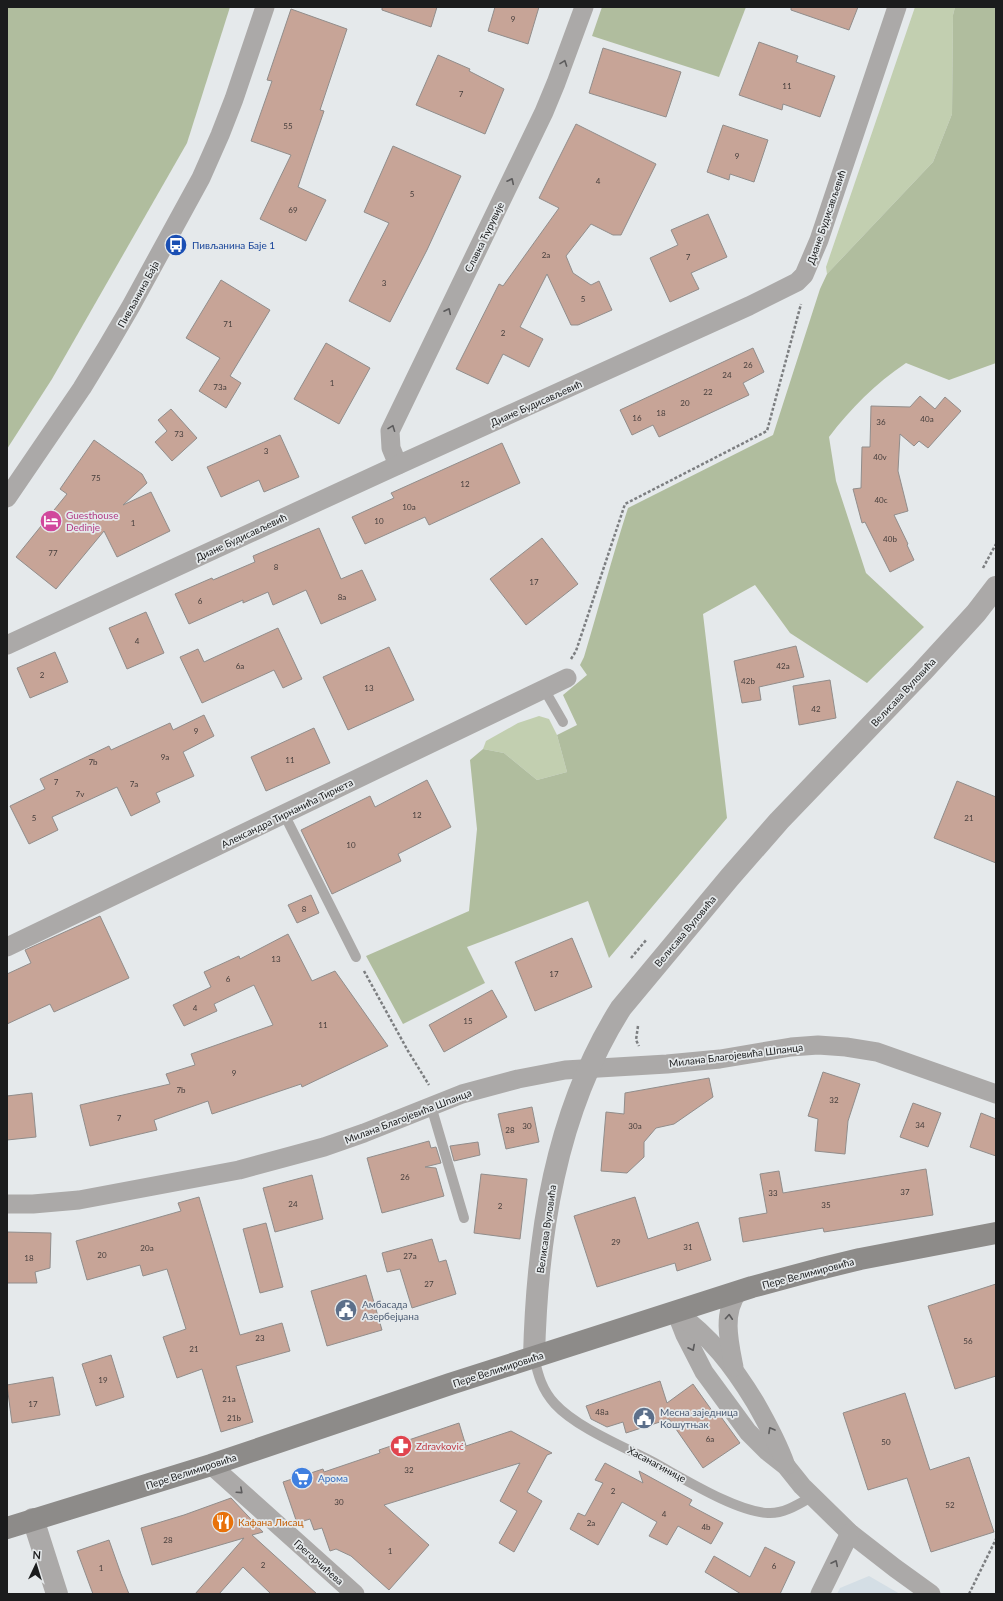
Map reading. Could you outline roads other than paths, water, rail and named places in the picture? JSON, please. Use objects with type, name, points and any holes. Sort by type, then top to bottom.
[{"type":"main road","name":"Пере Велимировића","points":[[7,1528],[211,1465],[534,1357],[738,1292],[860,1259],[996,1233]]},
{"type":"street","name":"Пивљанина Баја","points":[[7,498],[107,348],[200,178],[211,157],[226,121],[265,7]]},
{"type":"street","name":"Славка Ћурувије","points":[[398,465],[391,448],[390,432],[544,112],[584,7]]},
{"type":"street","name":"Диане Будисављевић","points":[[7,645],[786,288],[804,275],[819,240],[897,7]]},
{"type":"street","name":"Велисава Вуловића","points":[[534,1357],[537,1301],[545,1222],[550,1190],[557,1159],[569,1119],[589,1068],[608,1028],[621,1008],[730,877],[780,821],[928,666],[976,613],[996,587]]},
{"type":"street","name":"Александра Тирнанића Тиркета","points":[[7,947],[567,678]]},
{"type":"street","name":"Милана Благојевића Шпанца","points":[[7,1204],[33,1204],[79,1200],[239,1170],[324,1147],[364,1133],[462,1094],[551,1072],[720,1059],[791,1047],[818,1045],[846,1047],[877,1052],[996,1094]]},
{"type":"street","points":[[734,1370],[729,1342],[729,1314],[731,1303],[738,1292]]},
{"type":"street","points":[[676,1312],[707,1337],[734,1370],[779,1444],[786,1466]]},
{"type":"street","points":[[676,1312],[685,1335],[708,1378],[748,1432],[767,1451],[786,1466],[802,1486],[850,1533],[931,1594]]},
{"type":"street","name":"Грегорчићева","points":[[211,1465],[355,1594]]},
{"type":"street","points":[[34,1519],[57,1594]]},
{"type":"street","points":[[820,1594],[850,1533]]},
{"type":"lane","points":[[544,689],[563,722]]},
{"type":"lane","points":[[284,814],[356,957]]},
{"type":"lane","points":[[435,1104],[464,1218]]},
{"type":"lane","name":"Хасанагинице","points":[[534,1357],[539,1378],[546,1393],[568,1416],[735,1504],[753,1511],[768,1514],[787,1510],[813,1496]]},
{"type":"place","name":"Пивљанина Баје 1","points":[[176,245]]},
{"type":"place","name":"Guesthouse Dedinje","points":[[51,521]]},
{"type":"place","name":"Амбасада Азербејџана","points":[[346,1310]]},
{"type":"place","name":"Месна заједница Кошутњак","points":[[644,1418]]},
{"type":"place","name":"Zdravković","points":[[401,1446]]},
{"type":"place","name":"Арома","points":[[302,1478]]},
{"type":"place","name":"Кафана Лисац","points":[[223,1522]]}]
